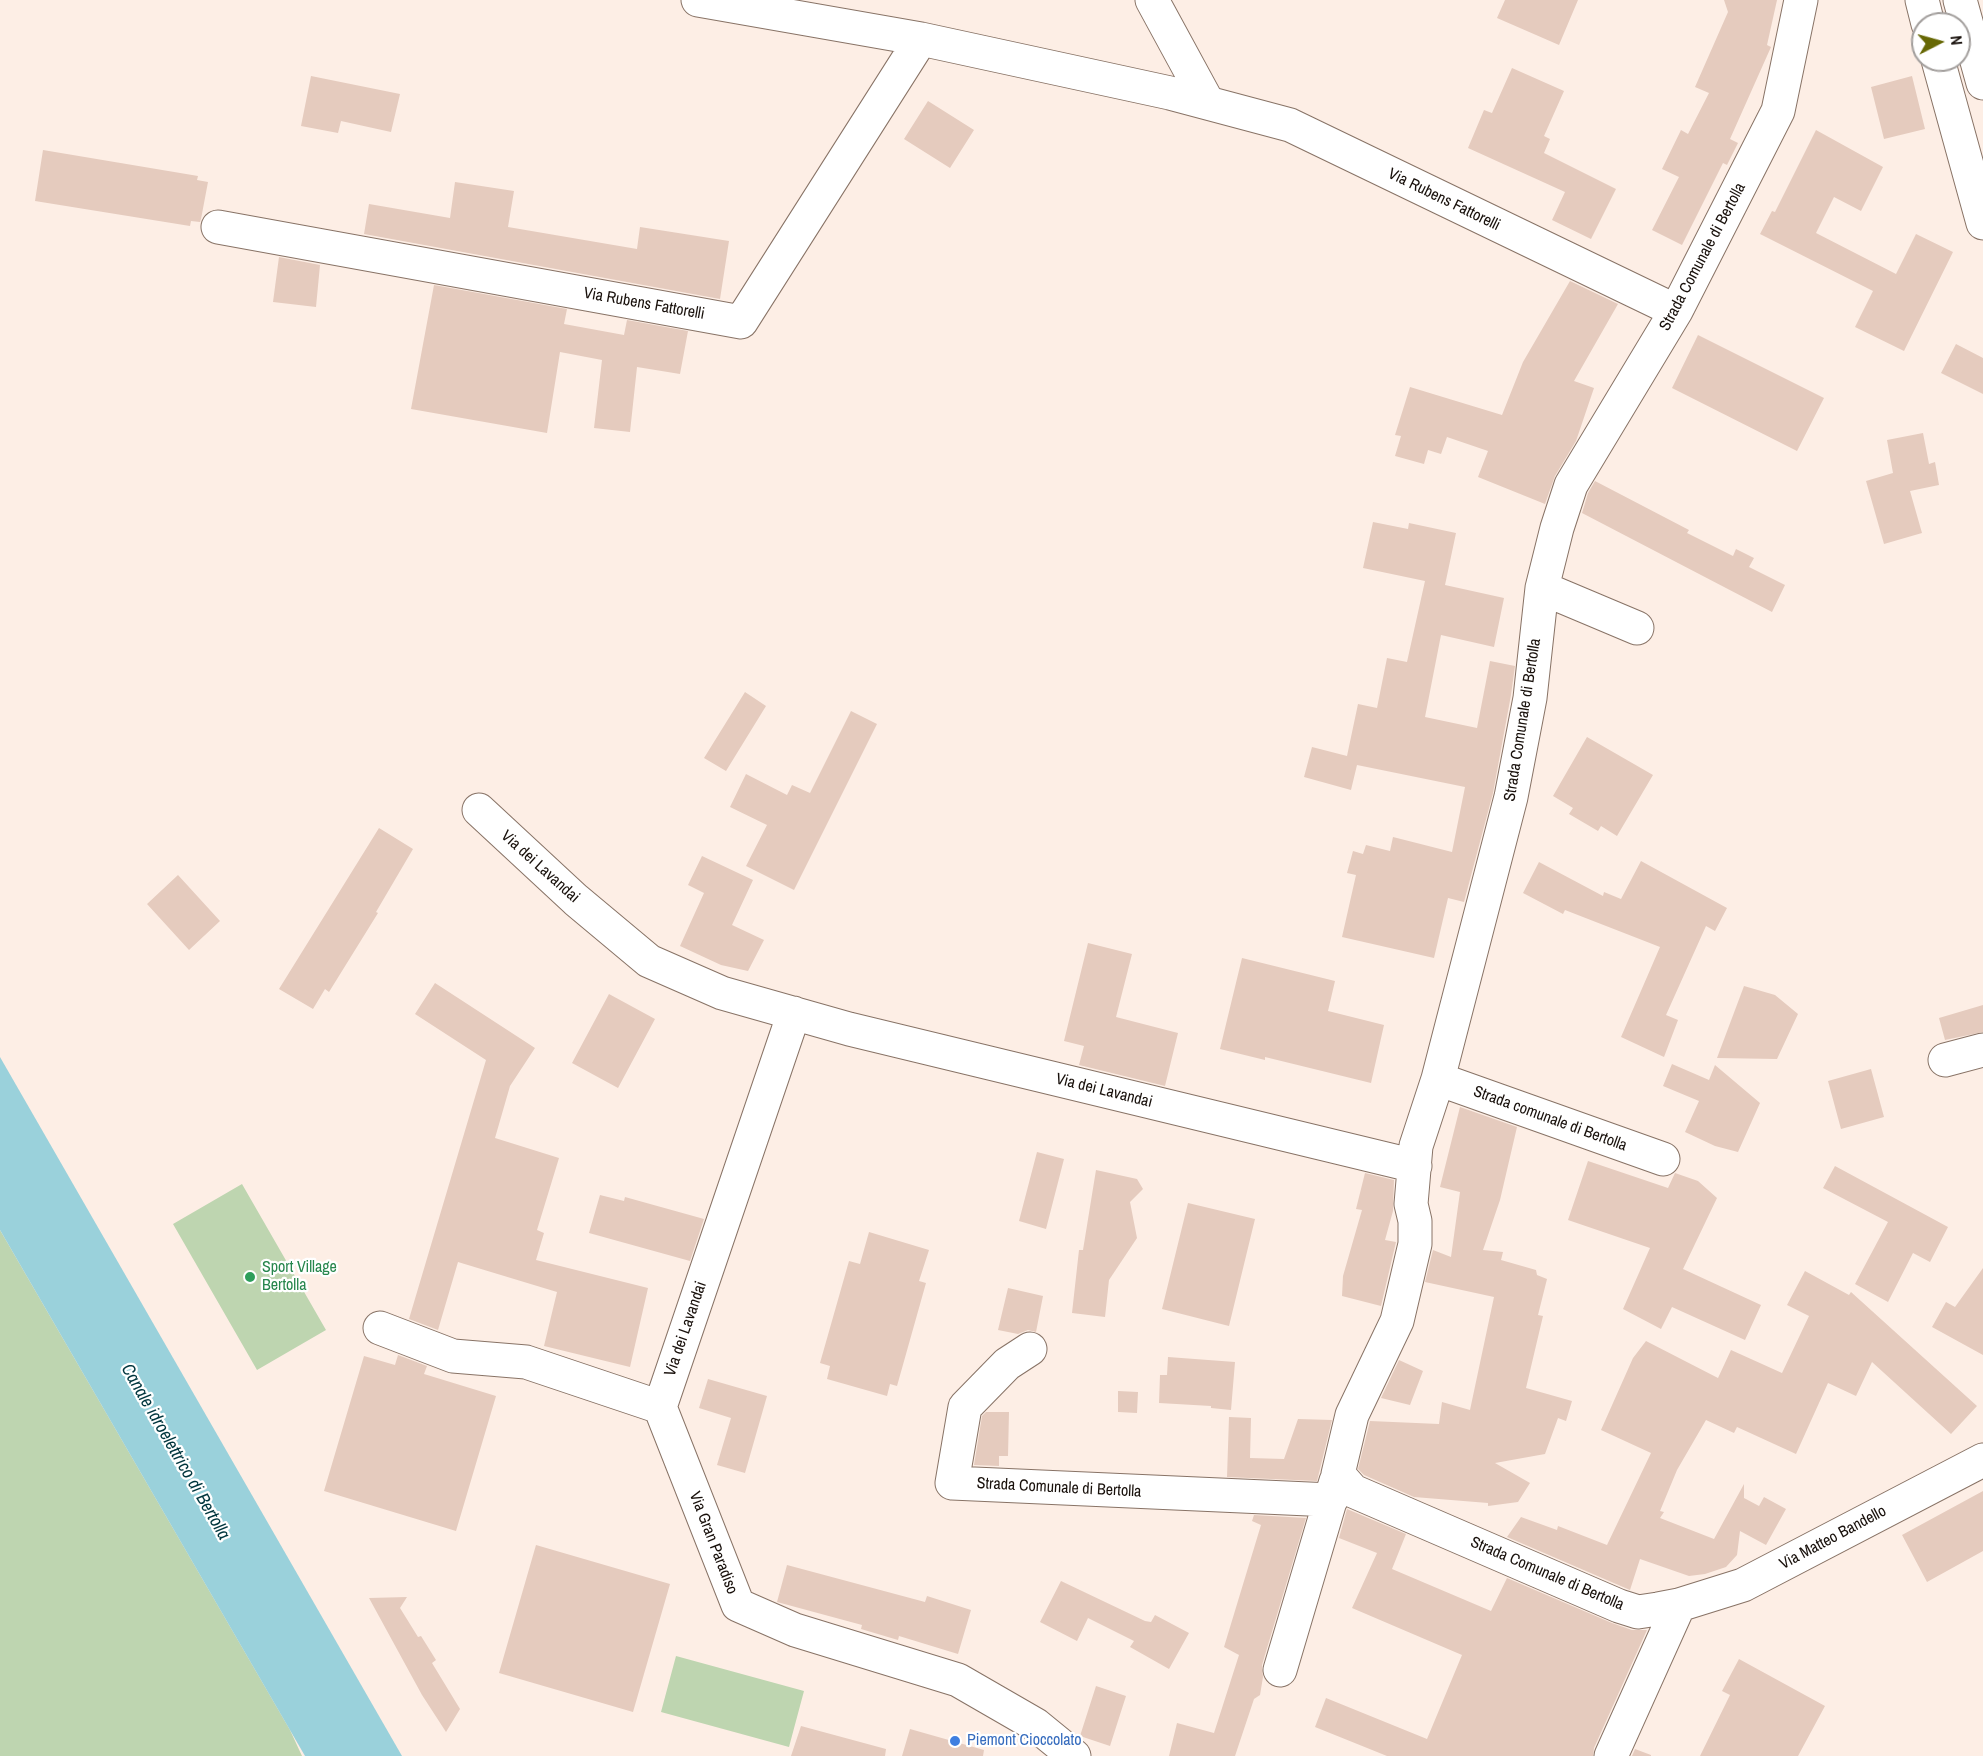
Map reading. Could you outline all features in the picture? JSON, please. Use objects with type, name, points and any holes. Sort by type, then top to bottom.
[{"type":"street","name":"Via Rubens Fattorelli","points":[[698,0],[921,39],[1170,93],[1290,125],[1676,311]]},
{"type":"street","points":[[1152,0],[1208,103]]},
{"type":"street","name":"Strada Comunale di Bertolla","points":[[1280,1670],[1335,1487],[1352,1415],[1397,1322],[1415,1244],[1415,1221],[1411,1204],[1416,1146],[1438,1079],[1511,797],[1530,698],[1542,588],[1557,528],[1571,485],[1676,311],[1779,111],[1801,0]]},
{"type":"street","points":[[1960,0],[1983,83]]},
{"type":"street","name":"Via Rubens Fattorelli","points":[[218,227],[741,322],[921,39]]},
{"type":"street","points":[[1941,72],[1983,224]]},
{"type":"street","points":[[1542,588],[1637,628]]},
{"type":"street","name":"Via dei Lavandai","points":[[478,810],[576,900],[649,961],[722,993],[872,1034],[1415,1166]]},
{"type":"street","name":"Via dei Lavandai","points":[[660,1407],[794,1013]]},
{"type":"street","points":[[1945,1060],[1983,1050]]},
{"type":"street","name":"Strada comunale di Bertolla","points":[[1438,1079],[1663,1159]]},
{"type":"street","points":[[380,1328],[453,1356],[526,1362],[660,1407]]},
{"type":"street","name":"Strada Comunale di Bertolla","points":[[1030,1349],[1007,1364],[965,1407],[952,1483],[1335,1487],[1353,1491],[1618,1606],[1638,1612],[1679,1605]]},
{"type":"street","name":"Via Gran Paradiso","points":[[660,1407],[738,1605],[795,1630],[958,1680],[1036,1725],[1074,1756]]},
{"type":"street","name":"Via Matteo Bandello","points":[[1679,1605],[1743,1585],[1983,1461]]},
{"type":"street","points":[[1611,1756],[1679,1605]]},
{"type":"green space","name":"Sport Village Bertolla","points":[[242,1184],[326,1330],[257,1370],[173,1224]]},
{"type":"green space","points":[[0,1230],[290,1730],[302,1756],[0,1756]]},
{"type":"green space","points":[[676,1656],[804,1691],[789,1747],[661,1712]]},
{"type":"water","name":"Canale idroelettrico di Bertolla","points":[[0,1057],[402,1756],[305,1756],[0,1230]]},
{"type":"building","points":[[1505,0],[1578,0],[1559,45],[1497,18]]},
{"type":"building","points":[[1724,0],[1777,0],[1767,45],[1771,47],[1730,139],[1738,143],[1727,165],[1723,163],[1682,245],[1652,230],[1679,177],[1662,169],[1681,130],[1688,134],[1709,93],[1695,87],[1728,12]]},
{"type":"building","points":[[1512,68],[1564,91],[1544,136],[1550,139],[1544,153],[1616,189],[1591,239],[1552,220],[1565,192],[1468,148],[1484,110],[1492,113]]},
{"type":"building","points":[[311,76],[400,94],[391,132],[341,121],[338,133],[301,126]]},
{"type":"building","points":[[1912,76],[1925,129],[1884,139],[1871,87]]},
{"type":"building","points":[[928,101],[974,130],[950,168],[904,139]]},
{"type":"building","points":[[1816,130],[1883,167],[1861,211],[1834,197],[1816,233],[1896,274],[1916,234],[1953,252],[1904,351],[1855,327],[1873,291],[1760,234],[1772,211],[1775,212]]},
{"type":"building","points":[[43,150],[198,176],[197,180],[208,182],[200,222],[191,221],[190,226],[35,201]]},
{"type":"building","points":[[455,182],[514,191],[508,227],[637,249],[640,227],[729,241],[720,299],[364,234],[369,204],[450,218]]},
{"type":"building","points":[[279,257],[320,265],[316,307],[273,302]]},
{"type":"building","points":[[1570,281],[1618,304],[1574,381],[1594,388],[1576,441],[1555,476],[1545,504],[1478,477],[1488,451],[1447,437],[1441,454],[1428,450],[1424,464],[1395,456],[1401,436],[1395,435],[1410,387],[1502,415],[1523,362]]},
{"type":"building","points":[[434,285],[567,309],[564,324],[624,335],[627,320],[688,331],[680,374],[637,367],[630,432],[594,428],[602,360],[560,352],[547,433],[411,409]]},
{"type":"building","points":[[1698,335],[1824,398],[1797,451],[1672,388]]},
{"type":"building","points":[[1956,344],[1983,358],[1983,394],[1941,373]]},
{"type":"building","points":[[1923,433],[1929,464],[1935,462],[1939,485],[1910,491],[1922,533],[1884,544],[1866,481],[1893,473],[1887,440]]},
{"type":"building","points":[[1595,481],[1689,530],[1687,533],[1733,556],[1736,549],[1754,558],[1749,567],[1785,585],[1772,612],[1582,513],[1588,493]]},
{"type":"building","points":[[1373,522],[1408,529],[1409,523],[1456,533],[1445,585],[1504,598],[1494,647],[1441,635],[1425,717],[1477,728],[1490,661],[1515,666],[1493,793],[1464,902],[1448,898],[1434,958],[1342,937],[1356,875],[1347,873],[1353,851],[1363,854],[1366,845],[1390,851],[1393,837],[1452,852],[1465,787],[1357,765],[1351,790],[1304,777],[1312,747],[1347,756],[1358,704],[1377,708],[1387,658],[1407,662],[1425,581],[1363,568]]},
{"type":"building","points":[[745,692],[766,706],[726,771],[704,758]]},
{"type":"building","points":[[851,711],[877,724],[794,890],[746,866],[767,825],[730,807],[746,774],[787,795],[792,785],[810,793]]},
{"type":"building","points":[[1587,737],[1653,775],[1617,836],[1601,826],[1598,831],[1569,814],[1573,808],[1553,796]]},
{"type":"building","points":[[379,828],[413,849],[376,912],[378,913],[329,992],[325,989],[313,1009],[279,989]]},
{"type":"building","points":[[702,856],[753,880],[732,925],[764,940],[748,971],[721,965],[680,946],[704,893],[688,885]]},
{"type":"building","points":[[1641,861],[1727,908],[1715,931],[1706,926],[1666,1015],[1678,1020],[1664,1057],[1621,1037],[1660,947],[1565,910],[1563,914],[1523,893],[1539,862],[1603,896],[1604,892],[1621,899]]},
{"type":"building","points":[[178,875],[220,921],[189,950],[147,904]]},
{"type":"building","points":[[1088,943],[1132,954],[1116,1017],[1178,1033],[1165,1086],[1079,1065],[1084,1046],[1064,1041]]},
{"type":"building","points":[[1242,958],[1335,981],[1328,1011],[1384,1025],[1371,1083],[1265,1057],[1265,1060],[1220,1049]]},
{"type":"building","points":[[435,983],[535,1048],[510,1086],[495,1138],[559,1158],[537,1230],[544,1233],[536,1260],[648,1288],[630,1367],[544,1346],[557,1292],[458,1262],[438,1330],[409,1319],[486,1060],[415,1014]]},
{"type":"building","points":[[1744,986],[1775,995],[1798,1014],[1777,1059],[1717,1058]]},
{"type":"building","points":[[609,994],[655,1019],[618,1088],[572,1063]]},
{"type":"building","points":[[1983,1005],[1983,1032],[1945,1040],[1939,1018]]},
{"type":"building","points":[[1672,1064],[1709,1080],[1715,1065],[1760,1103],[1738,1152],[1715,1146],[1685,1132],[1699,1101],[1663,1086]]},
{"type":"building","points":[[1871,1069],[1884,1117],[1841,1129],[1828,1081]]},
{"type":"building","points":[[1460,1107],[1517,1127],[1500,1200],[1483,1250],[1503,1252],[1501,1260],[1536,1270],[1537,1275],[1547,1279],[1538,1315],[1543,1316],[1526,1388],[1572,1401],[1566,1421],[1558,1418],[1545,1454],[1495,1463],[1530,1483],[1518,1502],[1488,1506],[1488,1503],[1414,1497],[1364,1475],[1358,1469],[1370,1421],[1439,1424],[1442,1402],[1470,1410],[1494,1297],[1425,1282],[1433,1250],[1451,1257],[1460,1192],[1440,1187]]},
{"type":"building","points":[[1037,1152],[1064,1159],[1046,1229],[1019,1221]]},
{"type":"building","points":[[1588,1161],[1668,1188],[1675,1173],[1698,1181],[1717,1198],[1683,1269],[1761,1305],[1745,1340],[1672,1307],[1661,1329],[1623,1309],[1650,1248],[1568,1220]]},
{"type":"building","points":[[1835,1166],[1948,1227],[1930,1262],[1913,1253],[1888,1302],[1855,1284],[1888,1222],[1823,1188]]},
{"type":"building","points":[[1096,1170],[1137,1179],[1143,1189],[1130,1202],[1137,1238],[1109,1280],[1105,1317],[1072,1313],[1079,1250],[1083,1250]]},
{"type":"building","points":[[1365,1173],[1394,1180],[1393,1211],[1385,1240],[1396,1242],[1381,1306],[1342,1296],[1343,1276],[1362,1210],[1356,1209]]},
{"type":"building","points":[[600,1195],[624,1201],[625,1197],[704,1219],[690,1261],[589,1233]]},
{"type":"building","points":[[1188,1203],[1255,1219],[1229,1326],[1162,1309]]},
{"type":"building","points":[[869,1232],[929,1250],[919,1281],[926,1283],[897,1386],[890,1384],[887,1396],[827,1379],[830,1366],[820,1363],[849,1261],[860,1264]]},
{"type":"building","points":[[1983,1268],[1983,1355],[1932,1327],[1946,1302],[1955,1307]]},
{"type":"building","points":[[1805,1271],[1849,1295],[1851,1292],[1977,1406],[1951,1434],[1872,1362],[1856,1396],[1828,1383],[1796,1454],[1737,1427],[1734,1433],[1706,1420],[1677,1470],[1660,1511],[1664,1512],[1660,1518],[1714,1539],[1744,1484],[1744,1498],[1759,1506],[1764,1497],[1786,1509],[1766,1545],[1740,1531],[1737,1555],[1726,1567],[1705,1574],[1689,1576],[1640,1559],[1630,1590],[1507,1537],[1521,1517],[1557,1530],[1558,1526],[1607,1545],[1651,1453],[1601,1430],[1633,1358],[1646,1341],[1718,1378],[1731,1350],[1782,1373],[1809,1316],[1787,1305]]},
{"type":"building","points":[[1008,1288],[1043,1296],[1036,1332],[1028,1330],[1018,1334],[998,1330]]},
{"type":"building","points":[[398,1355],[427,1366],[424,1374],[496,1396],[456,1531],[324,1491],[364,1356],[395,1365]]},
{"type":"building","points":[[1168,1357],[1235,1362],[1231,1410],[1211,1408],[1211,1406],[1159,1403],[1160,1375],[1167,1375]]},
{"type":"building","points":[[1399,1360],[1423,1371],[1410,1405],[1381,1398]]},
{"type":"building","points":[[708,1379],[767,1396],[745,1473],[717,1465],[731,1418],[699,1408]]},
{"type":"building","points":[[1118,1391],[1138,1392],[1137,1413],[1118,1412]]},
{"type":"building","points":[[986,1412],[1009,1412],[1008,1456],[999,1456],[999,1466],[974,1465],[982,1416]]},
{"type":"building","points":[[1229,1417],[1251,1418],[1250,1458],[1284,1459],[1298,1419],[1332,1420],[1317,1481],[1227,1477]]},
{"type":"building","points":[[1983,1491],[1983,1551],[1927,1582],[1902,1535]]},
{"type":"building","points":[[1347,1509],[1406,1534],[1392,1569],[1491,1611],[1507,1578],[1612,1623],[1632,1630],[1647,1630],[1594,1748],[1593,1756],[1387,1756],[1315,1727],[1326,1698],[1427,1739],[1462,1655],[1352,1608],[1377,1553],[1339,1538]]},
{"type":"building","points":[[1254,1515],[1306,1518],[1262,1665],[1260,1695],[1254,1699],[1235,1756],[1169,1756],[1177,1723],[1214,1733],[1239,1655],[1224,1647],[1261,1525],[1252,1521]]},
{"type":"building","points":[[536,1545],[670,1584],[633,1712],[499,1673]]},
{"type":"building","points":[[787,1565],[925,1602],[927,1596],[971,1610],[958,1654],[899,1636],[898,1640],[861,1629],[862,1625],[777,1602]]},
{"type":"building","points":[[1061,1581],[1145,1621],[1151,1622],[1155,1615],[1189,1633],[1169,1669],[1130,1647],[1134,1641],[1088,1618],[1077,1641],[1040,1622]]},
{"type":"building","points":[[407,1597],[400,1608],[436,1660],[432,1663],[460,1709],[446,1732],[422,1695],[369,1598]]},
{"type":"building","points":[[1739,1659],[1825,1706],[1798,1756],[1700,1756],[1730,1695],[1722,1691]]},
{"type":"building","points":[[1096,1686],[1126,1696],[1110,1746],[1080,1736]]},
{"type":"building","points":[[801,1726],[886,1749],[885,1756],[791,1756]]},
{"type":"building","points":[[910,1729],[984,1750],[983,1756],[902,1756]]},
{"type":"building","points":[[1635,1749],[1651,1755],[1651,1756],[1632,1756]]},
{"type":"place","name":"Sport Village Bertolla","points":[[250,1277]]},
{"type":"place","name":"Piemont Cioccolato","points":[[955,1741]]}]
